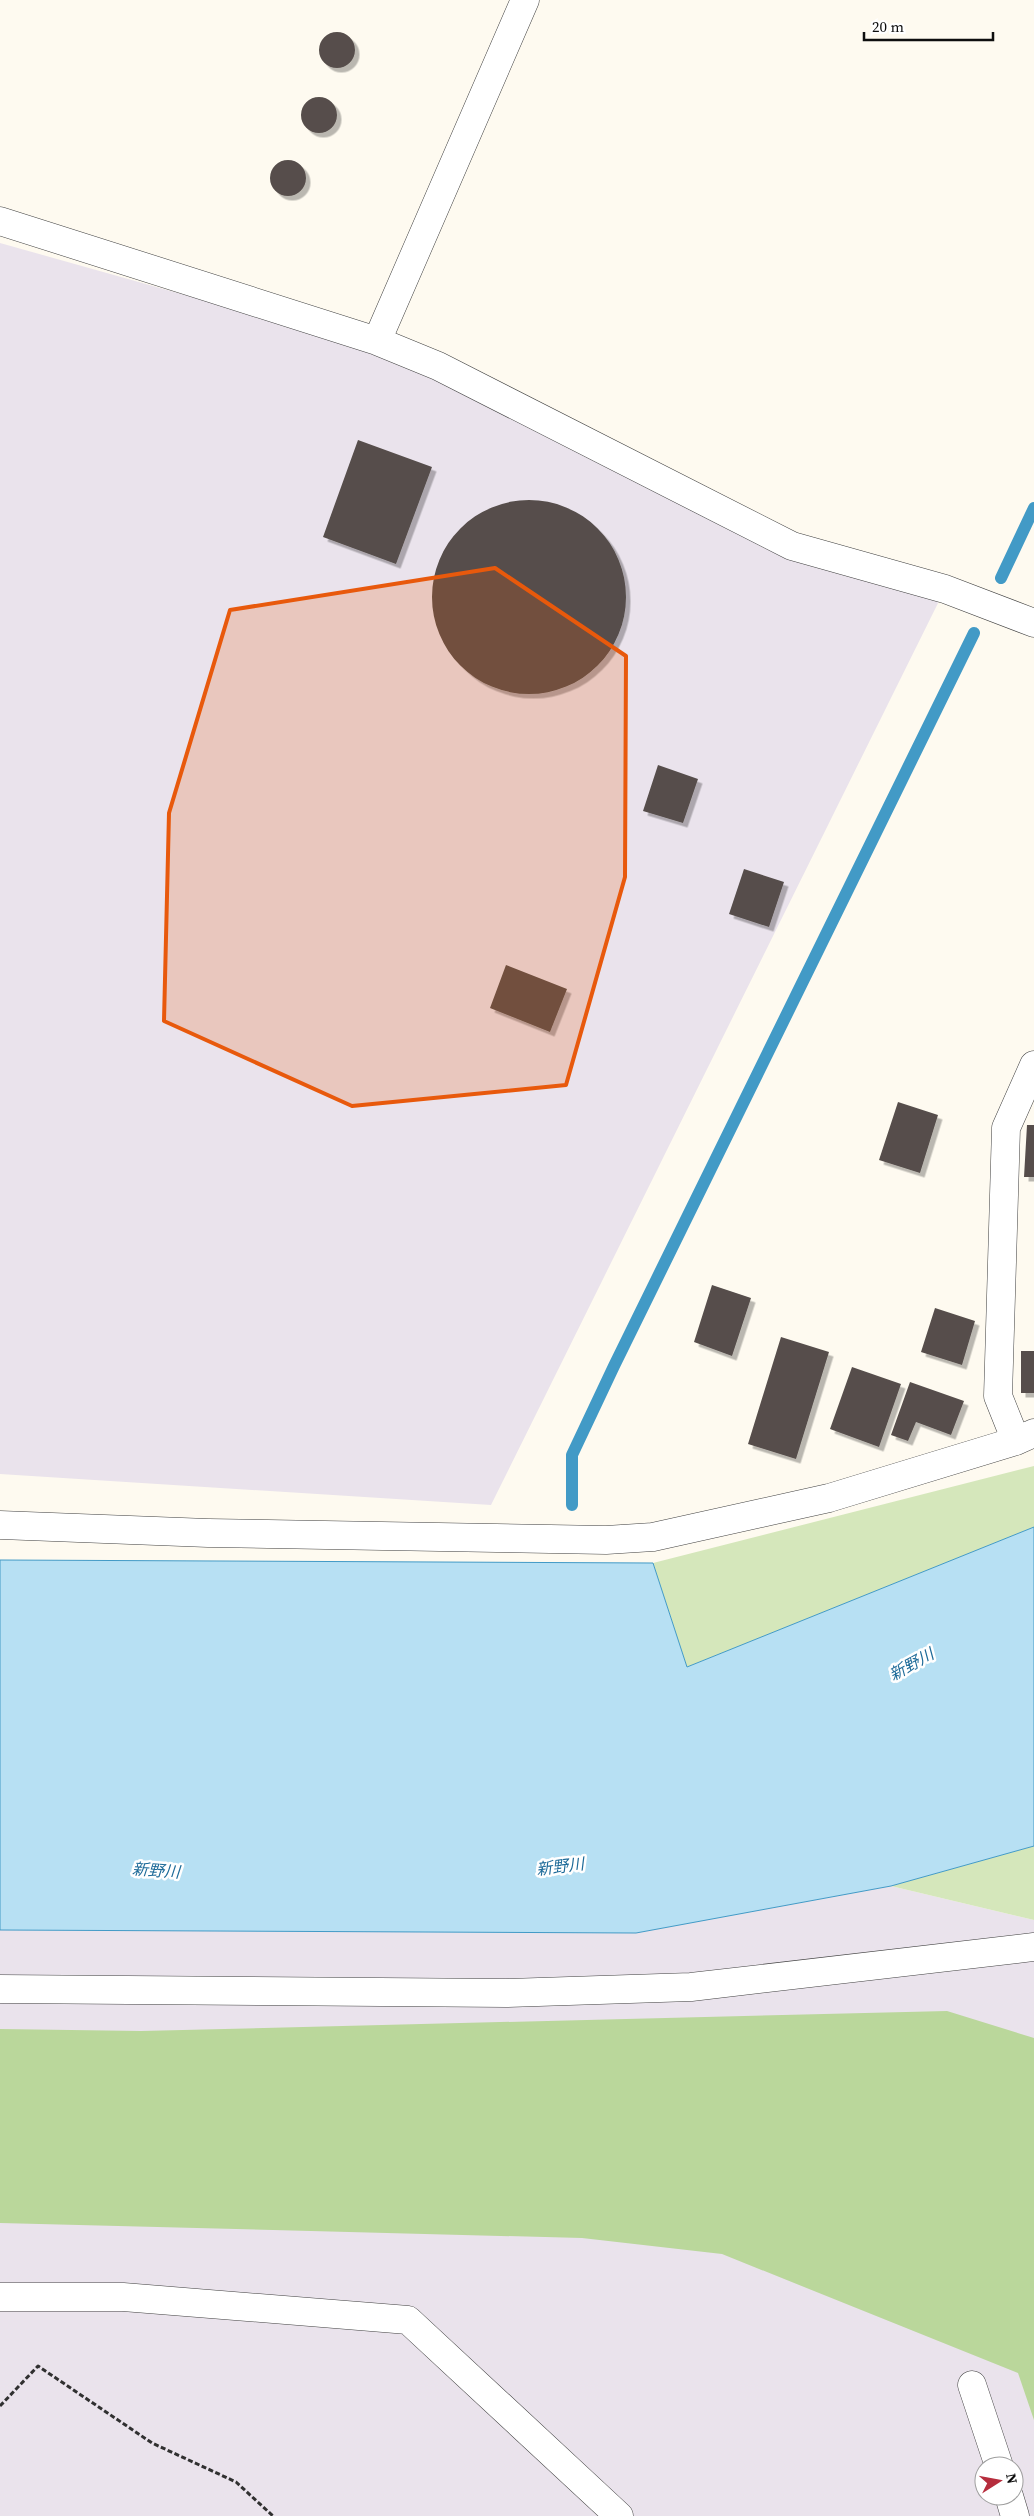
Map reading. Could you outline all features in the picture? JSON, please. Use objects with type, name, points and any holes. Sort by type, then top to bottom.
[{"type":"street","points":[[377,341],[525,0]]},
{"type":"street","points":[[0,221],[377,341],[438,366],[792,546],[945,589],[1034,623]]},
{"type":"street","points":[[0,1525],[208,1533],[606,1540],[653,1537],[829,1498],[1025,1437],[998,1396],[1006,1128],[1034,1065]]},
{"type":"street","points":[[0,1989],[506,1992],[691,1987],[1034,1947]]},
{"type":"street","points":[[0,2297],[123,2298],[408,2320],[619,2516]]},
{"type":"street","points":[[972,2385],[996,2456]]},
{"type":"path","points":[[0,2406],[38,2366],[152,2443],[236,2482],[273,2516]]},
{"type":"highlighted area","points":[[495,568],[626,656],[625,877],[566,1085],[352,1106],[164,1021],[169,813],[230,610]]},
{"type":"shaded area","points":[[0,243],[438,366],[750,525],[945,589],[491,1505],[0,1474]]},
{"type":"shaded area","points":[[891,1886],[1034,1920],[1034,2516],[0,2516],[0,1930],[636,1933]]},
{"type":"green space","points":[[1034,1466],[1034,1527],[687,1667],[653,1563]]},
{"type":"green space","points":[[1034,1846],[1034,1920],[891,1886]]},
{"type":"green space","points":[[947,2011],[1034,2038],[1034,2420],[1018,2373],[722,2254],[582,2238],[0,2223],[0,2029],[141,2031]]},
{"type":"water","name":"新野川","points":[[1034,1527],[1034,1846],[891,1886],[636,1933],[0,1930],[0,1560],[653,1563],[687,1667]]},
{"type":"building","points":[[337,32],[350,37],[355,50],[350,63],[337,68],[324,63],[319,50],[324,37]]},
{"type":"building","points":[[319,97],[332,102],[337,115],[332,128],[319,133],[306,128],[301,115],[306,102]]},
{"type":"building","points":[[288,160],[301,165],[306,178],[301,191],[288,196],[275,191],[270,178],[275,165]]},
{"type":"building","points":[[358,440],[432,467],[396,564],[323,537]]},
{"type":"building","points":[[529,500],[548,502],[566,507],[583,516],[598,528],[610,543],[619,560],[624,578],[626,597],[624,616],[619,634],[610,651],[598,666],[583,678],[566,687],[548,692],[529,694],[510,692],[492,687],[475,678],[460,666],[448,651],[439,634],[434,616],[432,597],[434,578],[439,560],[448,543],[460,528],[475,516],[492,507],[510,502]]},
{"type":"building","points":[[658,765],[698,779],[683,823],[643,811]]},
{"type":"building","points":[[744,869],[784,882],[769,927],[729,914]]},
{"type":"building","points":[[506,965],[567,989],[550,1032],[490,1008]]},
{"type":"building","points":[[898,1102],[938,1115],[920,1173],[879,1160]]},
{"type":"building","points":[[1027,1125],[1034,1125],[1034,1177],[1024,1177]]},
{"type":"building","points":[[712,1285],[751,1298],[732,1356],[694,1342]]},
{"type":"building","points":[[935,1308],[975,1321],[962,1365],[921,1352]]},
{"type":"building","points":[[781,1337],[829,1352],[796,1459],[748,1444]]},
{"type":"building","points":[[1021,1351],[1034,1351],[1034,1393],[1021,1393]]},
{"type":"building","points":[[852,1367],[901,1384],[879,1447],[830,1429]]},
{"type":"building","points":[[910,1382],[964,1401],[951,1435],[916,1422],[908,1441],[891,1435]]},
{"type":"waterway","points":[[1001,578],[1034,508]]},
{"type":"waterway","points":[[572,1505],[572,1455],[974,633]]}]
